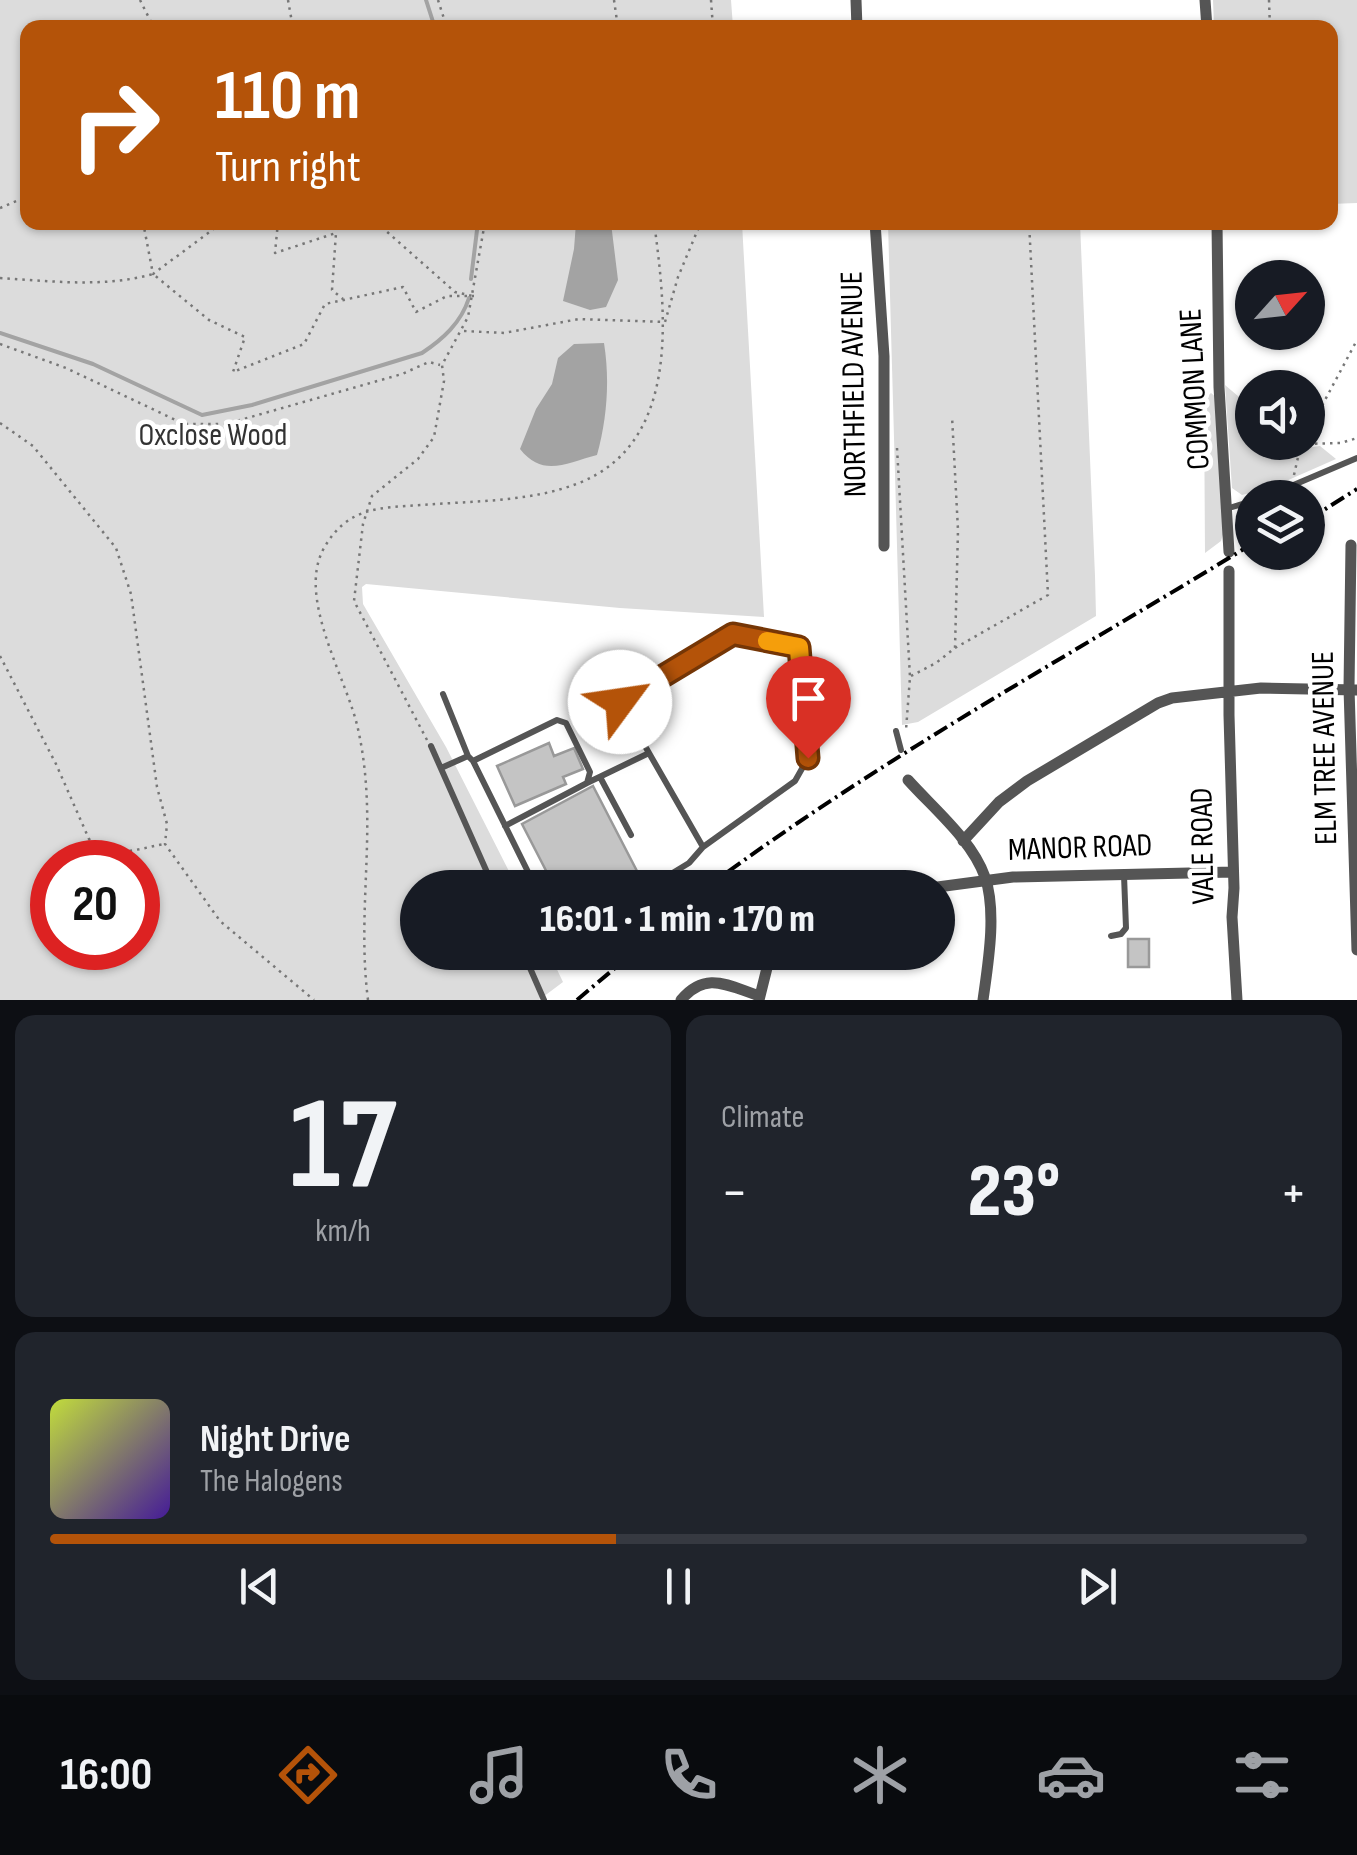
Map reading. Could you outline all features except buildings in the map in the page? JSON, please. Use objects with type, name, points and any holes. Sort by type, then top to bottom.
[{"type":"street","name":"NORTHFIELD AVENUE","points":[[876,230],[884,356],[884,546]]},
{"type":"street","name":"COMMON LANE","points":[[1216,230],[1219,387],[1229,552]]},
{"type":"street","name":"ELM TREE AVENUE","points":[[1351,544],[1357,950]]},
{"type":"street","name":"VALE ROAD","points":[[1229,570],[1232,916],[1237,1000]]},
{"type":"street","points":[[964,841],[1000,802],[1027,782],[1158,703],[1261,688],[1353,689]]},
{"type":"street","points":[[908,780],[964,841],[986,879],[990,948],[983,1000]]},
{"type":"street","name":"MANOR ROAD","points":[[955,884],[986,879],[1234,872]]},
{"type":"street","points":[[681,1000],[693,985],[709,981],[759,998],[766,970]]},
{"type":"lane","points":[[1306,480],[1357,458]]},
{"type":"lane","points":[[1229,508],[1235,506]]},
{"type":"lane","points":[[676,870],[796,781],[804,770],[808,758],[799,647],[733,634],[620,702],[702,847]]},
{"type":"lane","points":[[444,694],[470,759],[527,870]]},
{"type":"lane","points":[[440,768],[561,719],[590,772],[587,783]]},
{"type":"lane","points":[[896,731],[900,747]]},
{"type":"lane","points":[[430,746],[486,870]]},
{"type":"lane","points":[[505,826],[649,753]]},
{"type":"lane","points":[[904,767],[908,780]]},
{"type":"lane","points":[[600,777],[631,835]]},
{"type":"lane","points":[[1111,936],[1126,928],[1124,874]]},
{"type":"lane","points":[[531,970],[544,1000]]},
{"type":"path","points":[[145,230],[153,274],[209,320],[245,337],[234,372],[304,344],[325,304],[403,288],[416,312],[447,296],[474,296]]},
{"type":"path","points":[[0,278],[64,282],[135,279],[153,274],[212,230]]},
{"type":"path","points":[[277,230],[275,253],[336,233],[332,290],[344,300]]},
{"type":"path","points":[[385,230],[455,292],[474,296]]},
{"type":"path","points":[[430,746],[354,601],[372,496],[418,460],[434,436],[444,382],[442,365],[462,330],[474,296],[484,230]]},
{"type":"path","points":[[368,1000],[362,954],[369,791],[358,725],[329,647],[314,579],[323,549],[339,530],[368,509],[535,494],[576,484],[618,460],[636,441],[648,416],[662,360],[665,322],[655,230]]},
{"type":"path","points":[[665,322],[698,230]]},
{"type":"path","points":[[910,677],[1048,595],[1029,230]]},
{"type":"path","points":[[462,330],[504,333],[579,319],[665,322]]},
{"type":"path","points":[[1325,400],[1357,340]]},
{"type":"path","points":[[0,344],[66,368],[184,424],[199,426],[240,420],[402,374],[429,362],[442,365]]},
{"type":"path","points":[[952,416],[958,530],[955,648]]},
{"type":"path","points":[[0,423],[33,446],[116,548],[131,594],[157,787],[167,824],[165,844],[220,922],[314,1000]]},
{"type":"path","points":[[896,436],[910,677],[909,717],[900,747]]},
{"type":"path","points":[[1325,443],[1357,438]]},
{"type":"path","points":[[0,656],[56,764],[89,839],[111,853],[165,844]]},
{"type":"green space","name":"Oxclose Wood","points":[[0,0],[731,0],[732,20],[20,20],[20,230],[742,230],[764,617],[366,584],[362,587],[363,604],[446,747],[508,870],[400,870],[400,970],[557,970],[563,982],[539,1000],[0,1000]]},
{"type":"green space","points":[[1213,0],[1357,0],[1357,203],[1338,204],[1338,20],[1214,20]]},
{"type":"green space","points":[[888,230],[1080,230],[1096,616],[918,722],[902,725]]},
{"type":"green space","points":[[1225,385],[1235,394],[1235,460],[1325,460],[1325,450],[1336,459],[1288,480],[1235,480],[1235,490]]},
{"type":"green space","points":[[1211,393],[1217,398],[1224,531],[1221,541],[1205,553],[1204,399]]},
{"type":"shaded area","points":[[575,230],[612,230],[618,280],[606,307],[590,310],[563,301]]},
{"type":"shaded area","points":[[604,343],[606,399],[597,455],[556,466],[537,463],[520,449],[536,409],[552,384],[558,358],[574,344]]},
{"type":"waterway","points":[[426,0],[432,20]]},
{"type":"waterway","points":[[471,279],[477,230]]},
{"type":"waterway","points":[[0,333],[93,364],[202,415],[252,405],[422,353],[450,330],[469,298]]},
{"type":"railway","points":[[1325,509],[1357,489]]},
{"type":"railway","points":[[731,870],[907,752],[1235,554]]},
{"type":"railway","points":[[577,1000],[613,970]]},
{"type":"slow traffic","points":[[767,641],[799,647],[801,677]]},
{"type":"route","points":[[620,702],[733,634],[799,647],[808,758]]}]
